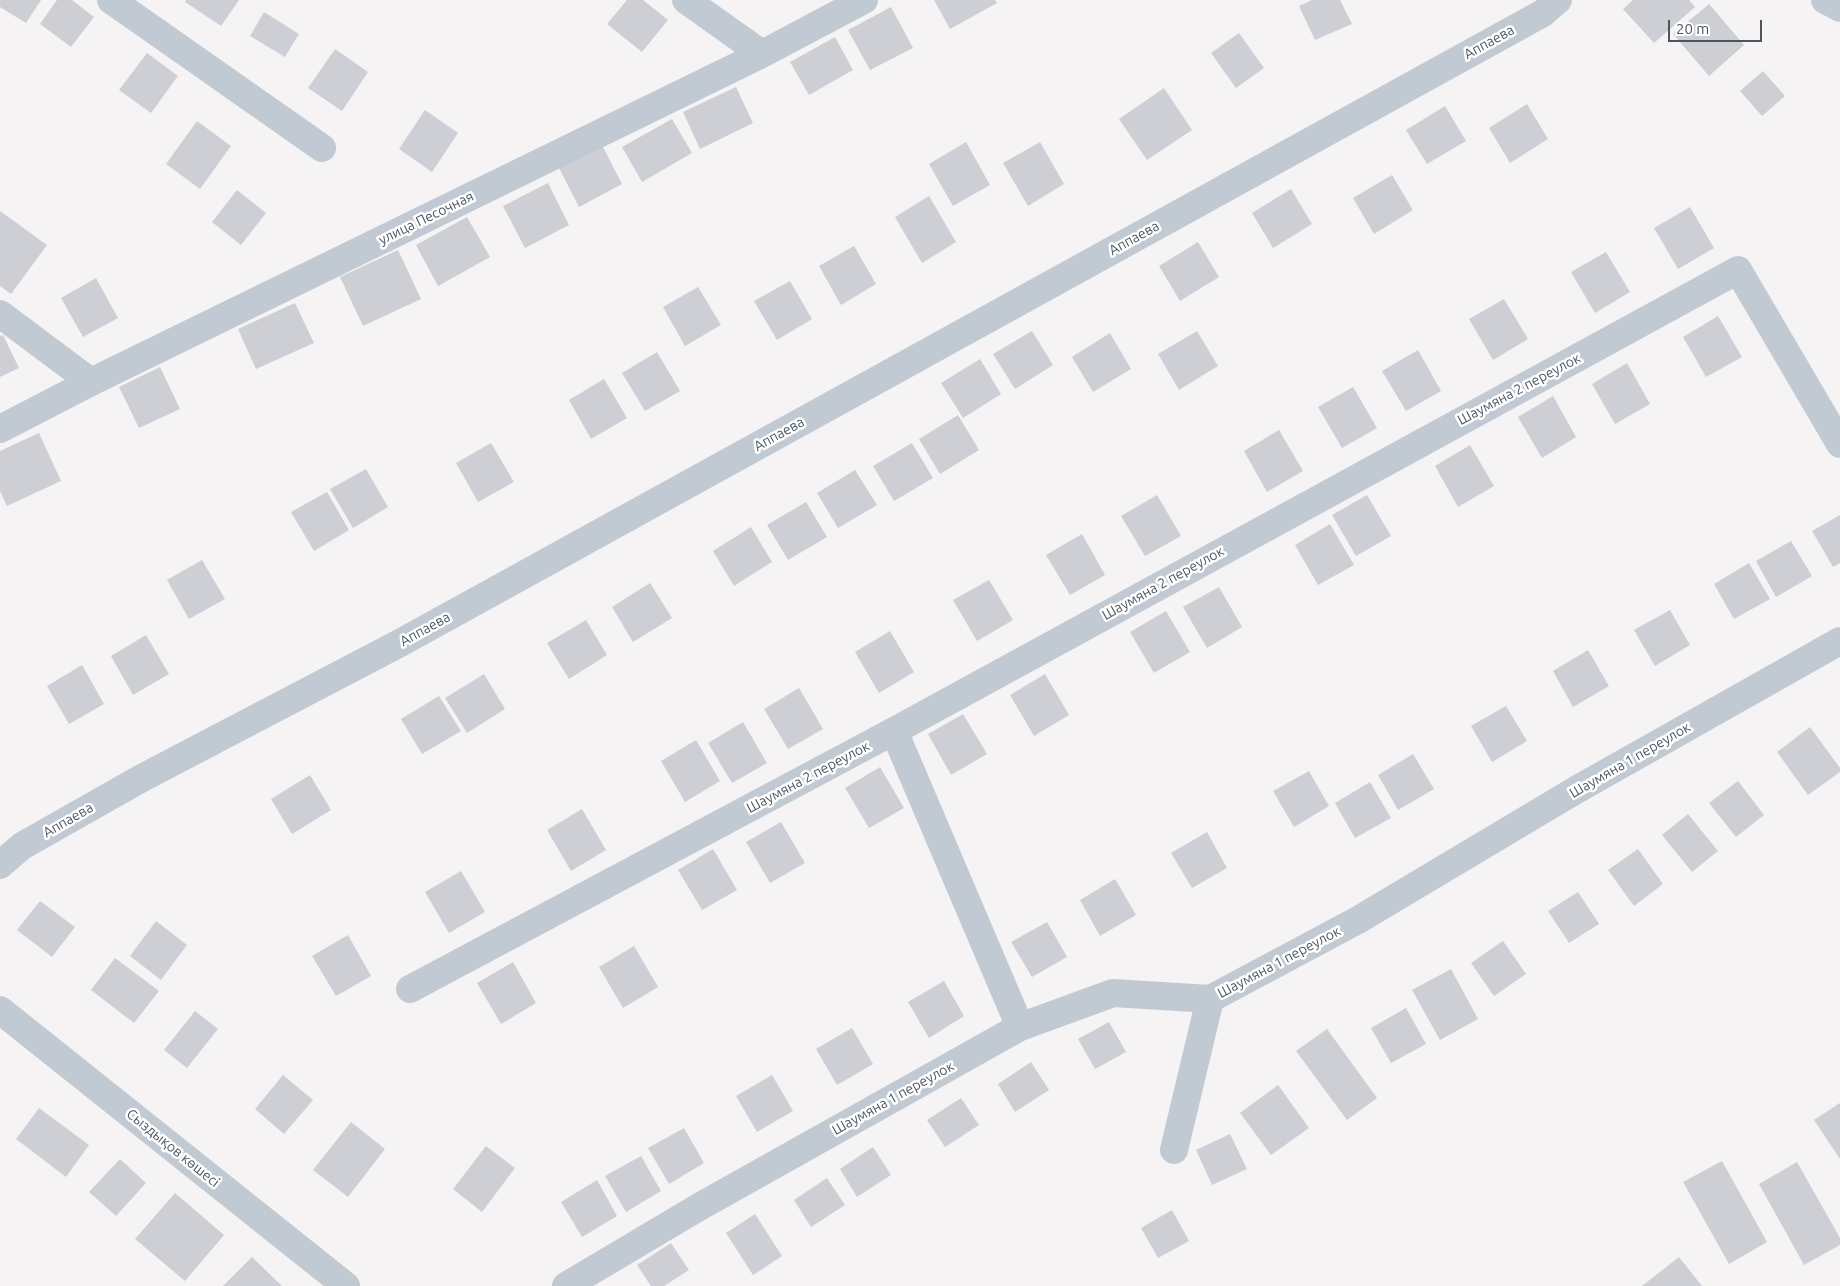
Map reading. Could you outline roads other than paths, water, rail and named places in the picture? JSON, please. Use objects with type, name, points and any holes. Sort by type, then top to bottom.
[{"type":"street","points":[[111,0],[322,148]]},
{"type":"street","points":[[686,0],[762,54]]},
{"type":"street","name":"улица Песочная","points":[[0,429],[91,382],[762,54],[864,0]]},
{"type":"street","name":"Аппаева","points":[[0,865],[22,846],[142,778],[400,643],[1534,18],[1558,0]]},
{"type":"street","points":[[1824,0],[1840,8]]},
{"type":"street","name":"Шаумяна 2 переулок","points":[[410,990],[894,731],[1738,270],[1840,444]]},
{"type":"street","points":[[0,314],[91,382]]},
{"type":"street","name":"Шаумяна 1 переулок","points":[[566,1286],[699,1207],[1020,1027],[1113,993],[1210,998],[1358,920],[1576,790],[1840,641]]},
{"type":"street","points":[[894,731],[1020,1027]]},
{"type":"street","points":[[1174,1150],[1210,998]]},
{"type":"street","name":"Сыздықов көшесі","points":[[0,1010],[346,1286]]}]
